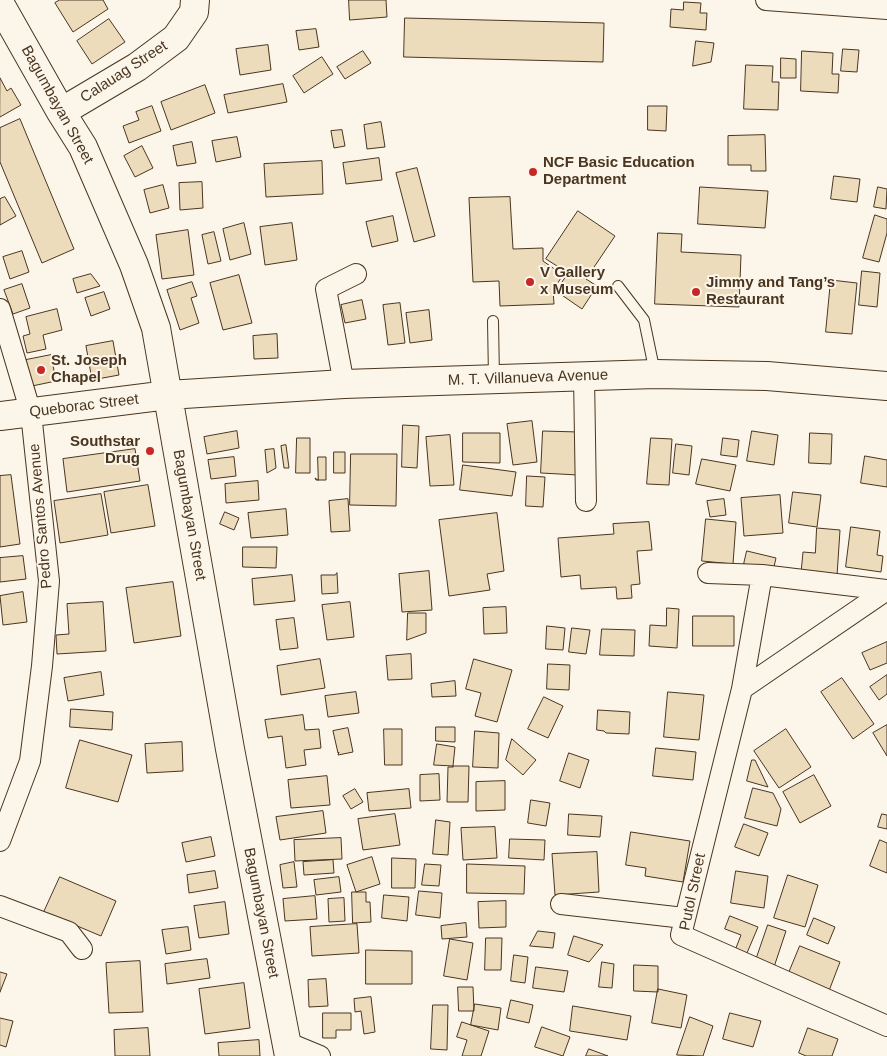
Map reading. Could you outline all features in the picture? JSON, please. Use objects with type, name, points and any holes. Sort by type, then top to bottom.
[{"type":"main road","name":"Calauag Street","points":[[61,112],[137,67],[176,38],[194,12],[195,0]]},
{"type":"main road","name":"Bagumbayan Street","points":[[0,4],[61,112],[84,147],[134,265],[156,328],[230,749],[288,1049]]},
{"type":"main road","name":"M. T. Villanueva Avenue","points":[[168,395],[344,384],[655,374],[767,376],[887,386]]},
{"type":"main road","name":"Queborac Street","points":[[0,416],[168,395]]},
{"type":"street","points":[[766,0],[882,6]]},
{"type":"street","points":[[344,384],[326,289],[356,274]]},
{"type":"street","name":"Pedro Santos Avenue","points":[[0,309],[31,413],[49,581],[42,666],[30,762],[0,841]]},
{"type":"street","points":[[584,376],[586,500]]},
{"type":"street","points":[[708,573],[762,575],[887,590]]},
{"type":"street","name":"Putol Street","points":[[762,575],[742,689],[680,935],[887,1026]]},
{"type":"street","points":[[742,689],[887,590]]},
{"type":"street","points":[[561,904],[684,918]]},
{"type":"street","points":[[0,906],[69,932],[82,948]]},
{"type":"street","points":[[288,1049],[320,1056]]},
{"type":"lane","points":[[618,286],[644,320],[655,374]]},
{"type":"lane","points":[[493,321],[494,379]]},
{"type":"building","points":[[60,0],[103,0],[108,9],[73,32],[55,3]]},
{"type":"building","points":[[349,0],[386,0],[387,17],[350,20]]},
{"type":"building","points":[[684,2],[701,3],[700,13],[707,13],[706,30],[670,27],[671,9],[683,10]]},
{"type":"building","points":[[405,18],[604,23],[603,62],[404,57]]},
{"type":"building","points":[[109,19],[125,42],[92,64],[77,41]]},
{"type":"building","points":[[316,29],[319,47],[299,50],[296,31]]},
{"type":"building","points":[[696,41],[714,43],[711,62],[693,66]]},
{"type":"building","points":[[268,45],[271,70],[240,75],[236,49]]},
{"type":"building","points":[[843,49],[859,50],[857,72],[841,71]]},
{"type":"building","points":[[363,51],[371,63],[345,79],[337,67]]},
{"type":"building","points":[[802,51],[833,53],[832,74],[839,74],[838,93],[801,91]]},
{"type":"building","points":[[322,57],[333,74],[304,93],[293,76]]},
{"type":"building","points":[[781,58],[796,59],[796,78],[781,78]]},
{"type":"building","points":[[746,65],[773,66],[772,82],[779,82],[778,110],[744,109]]},
{"type":"building","points":[[0,78],[7,91],[11,88],[21,105],[0,117]]},
{"type":"building","points":[[283,84],[287,102],[228,113],[224,95]]},
{"type":"building","points":[[205,85],[215,113],[171,130],[161,102]]},
{"type":"building","points":[[152,106],[161,131],[129,143],[123,126],[139,120],[136,112]]},
{"type":"building","points":[[648,106],[667,106],[666,131],[648,130]]},
{"type":"building","points":[[20,119],[74,249],[42,263],[0,162],[0,128]]},
{"type":"building","points":[[381,122],[385,147],[367,149],[364,125]]},
{"type":"building","points":[[342,130],[345,146],[334,148],[331,131]]},
{"type":"building","points":[[765,135],[766,171],[751,171],[751,165],[728,165],[728,136]]},
{"type":"building","points":[[237,137],[241,157],[216,162],[212,141]]},
{"type":"building","points":[[192,142],[196,163],[177,166],[173,146]]},
{"type":"building","points":[[142,146],[153,168],[135,177],[124,156]]},
{"type":"building","points":[[379,158],[382,180],[346,184],[343,163]]},
{"type":"building","points":[[322,161],[323,194],[266,197],[264,164]]},
{"type":"building","points":[[417,168],[435,236],[414,242],[396,173]]},
{"type":"building","points":[[834,176],[860,179],[857,202],[831,199]]},
{"type":"building","points":[[202,182],[203,208],[180,210],[179,183]]},
{"type":"building","points":[[163,185],[169,208],[150,213],[144,190]]},
{"type":"building","points":[[700,187],[768,191],[765,228],[698,224]]},
{"type":"building","points":[[878,187],[887,189],[886,209],[874,207]]},
{"type":"building","points":[[5,197],[16,216],[0,225],[0,199]]},
{"type":"building","points":[[510,197],[513,249],[543,248],[543,261],[563,275],[553,290],[554,304],[500,306],[499,281],[473,282],[469,198]]},
{"type":"building","points":[[578,211],[615,236],[586,279],[597,286],[582,309],[556,291],[568,273],[546,259]]},
{"type":"building","points":[[875,215],[887,219],[887,233],[879,262],[863,258]]},
{"type":"building","points":[[393,216],[398,241],[372,247],[366,222]]},
{"type":"building","points":[[244,223],[251,254],[230,260],[223,229]]},
{"type":"building","points":[[292,223],[297,260],[265,265],[260,227]]},
{"type":"building","points":[[188,230],[194,275],[162,279],[156,235]]},
{"type":"building","points":[[214,232],[221,261],[208,264],[202,235]]},
{"type":"building","points":[[658,233],[682,234],[681,252],[741,255],[739,307],[655,304]]},
{"type":"building","points":[[22,251],[29,272],[10,279],[3,257]]},
{"type":"building","points":[[862,271],[880,273],[877,307],[859,305]]},
{"type":"building","points":[[91,274],[100,286],[77,293],[73,279]]},
{"type":"building","points":[[239,275],[252,323],[223,330],[210,283]]},
{"type":"building","points":[[831,280],[857,283],[852,334],[826,332]]},
{"type":"building","points":[[192,282],[197,296],[191,298],[199,323],[180,330],[167,290]]},
{"type":"building","points":[[22,284],[30,308],[13,314],[4,290]]},
{"type":"building","points":[[104,292],[110,309],[91,316],[85,298]]},
{"type":"building","points":[[362,300],[366,319],[345,323],[341,305]]},
{"type":"building","points":[[400,303],[405,343],[388,345],[383,305]]},
{"type":"building","points":[[57,309],[62,330],[43,335],[46,349],[27,353],[23,336],[30,334],[26,317]]},
{"type":"building","points":[[429,310],[432,340],[410,343],[406,313]]},
{"type":"building","points":[[277,334],[278,358],[254,359],[253,336]]},
{"type":"building","points":[[113,341],[119,375],[92,380],[86,346]]},
{"type":"building","name":"St. Joseph Chapel","points":[[51,355],[56,381],[32,386],[26,360]]},
{"type":"building","points":[[532,421],[537,462],[513,465],[507,424]]},
{"type":"building","points":[[403,425],[419,426],[417,468],[402,467]]},
{"type":"building","points":[[237,431],[239,448],[207,454],[204,437]]},
{"type":"building","points":[[543,431],[579,432],[578,475],[541,473]]},
{"type":"building","points":[[752,431],[778,435],[774,465],[747,461]]},
{"type":"building","points":[[463,433],[500,433],[500,463],[463,462]]},
{"type":"building","points":[[810,433],[832,434],[831,464],[809,463]]},
{"type":"building","points":[[450,435],[454,485],[430,486],[426,437]]},
{"type":"building","points":[[297,438],[310,438],[310,473],[296,473]]},
{"type":"building","points":[[651,438],[672,439],[669,485],[647,484]]},
{"type":"building","points":[[723,438],[739,440],[737,457],[721,455]]},
{"type":"building","points":[[676,444],[692,446],[689,475],[673,473]]},
{"type":"building","points":[[286,445],[289,468],[284,468],[281,446]]},
{"type":"building","points":[[135,449],[140,481],[67,492],[63,459]]},
{"type":"building","points":[[274,449],[276,468],[267,473],[265,450]]},
{"type":"building","points":[[334,452],[345,452],[345,473],[334,473]]},
{"type":"building","points":[[351,454],[397,454],[396,506],[350,505]]},
{"type":"building","points":[[865,456],[887,460],[887,487],[861,483]]},
{"type":"building","points":[[234,457],[236,476],[211,479],[208,460]]},
{"type":"building","points":[[318,457],[326,457],[326,480],[318,480]]},
{"type":"building","points":[[702,459],[736,465],[730,491],[696,484]]},
{"type":"building","points":[[463,465],[516,472],[512,496],[460,490]]},
{"type":"building","points":[[11,475],[20,544],[0,547],[0,476]]},
{"type":"building","points":[[527,476],[545,477],[543,507],[526,506]]},
{"type":"building","points":[[258,481],[259,500],[226,503],[225,484]]},
{"type":"building","points":[[148,485],[155,526],[111,533],[104,492]]},
{"type":"building","points":[[793,492],[821,495],[817,527],[789,523]]},
{"type":"building","points":[[101,494],[108,535],[60,543],[54,501]]},
{"type":"building","points":[[780,495],[783,533],[744,536],[741,498]]},
{"type":"building","points":[[348,499],[350,531],[331,532],[329,501]]},
{"type":"building","points":[[724,499],[726,515],[710,517],[707,501]]},
{"type":"building","points":[[286,509],[288,535],[251,538],[248,513]]},
{"type":"building","points":[[225,512],[239,518],[234,530],[220,524]]},
{"type":"building","points":[[497,513],[504,571],[487,574],[490,590],[449,596],[439,520]]},
{"type":"building","points":[[706,519],[736,522],[733,564],[702,561]]},
{"type":"building","points":[[649,522],[652,550],[637,551],[640,584],[631,585],[632,598],[617,599],[616,587],[581,589],[580,575],[561,577],[558,538],[614,534],[613,524]]},
{"type":"building","points":[[851,527],[880,531],[877,555],[883,556],[881,572],[846,567]]},
{"type":"building","points":[[817,528],[840,530],[837,576],[801,573],[803,552],[815,553]]},
{"type":"building","points":[[243,547],[277,547],[276,568],[243,567]]},
{"type":"building","points":[[747,551],[776,558],[773,571],[744,564]]},
{"type":"building","points":[[23,556],[26,579],[0,582],[0,558]]},
{"type":"building","points":[[429,571],[432,610],[402,612],[399,574]]},
{"type":"building","points":[[337,573],[338,593],[322,594],[321,575],[335,575]]},
{"type":"building","points":[[292,575],[295,601],[254,605],[252,579]]},
{"type":"building","points":[[173,582],[181,636],[134,643],[126,588]]},
{"type":"building","points":[[23,592],[27,622],[3,625],[0,596]]},
{"type":"building","points":[[103,602],[106,651],[57,654],[56,635],[69,634],[67,604]]},
{"type":"building","points":[[350,602],[354,637],[327,640],[322,605]]},
{"type":"building","points":[[506,607],[507,633],[484,634],[483,608]]},
{"type":"building","points":[[667,608],[679,609],[677,648],[649,646],[650,625],[666,626]]},
{"type":"building","points":[[408,613],[426,613],[426,633],[407,640]]},
{"type":"building","points":[[693,616],[734,616],[734,646],[693,646]]},
{"type":"building","points":[[294,618],[298,648],[280,650],[276,620]]},
{"type":"building","points":[[547,626],[565,628],[563,650],[546,649]]},
{"type":"building","points":[[572,628],[590,630],[586,654],[569,652]]},
{"type":"building","points":[[602,629],[635,630],[634,656],[600,655]]},
{"type":"building","points":[[887,642],[887,663],[870,670],[862,653]]},
{"type":"building","points":[[411,654],[412,679],[388,680],[386,656]]},
{"type":"building","points":[[320,659],[325,688],[281,695],[277,666]]},
{"type":"building","points":[[474,659],[512,670],[497,722],[475,716],[481,693],[466,689]]},
{"type":"building","points":[[548,664],[570,665],[569,690],[547,689]]},
{"type":"building","points":[[101,672],[104,695],[68,701],[64,678]]},
{"type":"building","points":[[887,675],[887,694],[879,700],[870,687]]},
{"type":"building","points":[[842,678],[874,724],[853,739],[821,692]]},
{"type":"building","points":[[455,681],[456,696],[432,697],[431,684]]},
{"type":"building","points":[[356,692],[359,713],[328,717],[325,696]]},
{"type":"building","points":[[668,692],[704,695],[699,740],[664,737]]},
{"type":"building","points":[[544,697],[563,706],[548,738],[528,729]]},
{"type":"building","points":[[71,709],[113,712],[112,730],[70,727]]},
{"type":"building","points":[[598,710],[630,712],[629,734],[606,733],[597,730]]},
{"type":"building","points":[[303,715],[305,730],[319,729],[321,748],[304,750],[306,765],[286,768],[282,736],[268,738],[265,720]]},
{"type":"building","points":[[887,725],[887,756],[873,733]]},
{"type":"building","points":[[436,727],[455,727],[455,742],[436,741]]},
{"type":"building","points":[[348,728],[353,752],[338,755],[339,752],[333,731]]},
{"type":"building","points":[[384,729],[402,729],[402,765],[385,765]]},
{"type":"building","points":[[786,729],[811,767],[779,788],[754,751]]},
{"type":"building","points":[[475,731],[499,733],[498,768],[473,767]]},
{"type":"building","points":[[512,739],[536,760],[523,775],[506,760]]},
{"type":"building","points":[[80,740],[132,755],[118,802],[66,788]]},
{"type":"building","points":[[182,742],[183,771],[147,773],[145,744]]},
{"type":"building","points":[[437,744],[455,747],[453,766],[434,765]]},
{"type":"building","points":[[656,748],[696,752],[693,780],[653,776]]},
{"type":"building","points":[[569,753],[589,760],[580,788],[560,781]]},
{"type":"building","points":[[752,760],[755,760],[768,787],[747,781]]},
{"type":"building","points":[[469,766],[468,802],[447,802],[448,767]]},
{"type":"building","points":[[439,774],[440,800],[420,801],[420,775]]},
{"type":"building","points":[[814,775],[831,806],[800,823],[783,792]]},
{"type":"building","points":[[327,776],[330,805],[291,808],[288,780]]},
{"type":"building","points":[[505,781],[505,810],[476,811],[476,782]]},
{"type":"building","points":[[753,788],[773,793],[781,809],[777,826],[745,818]]},
{"type":"building","points":[[355,789],[363,802],[351,809],[343,796]]},
{"type":"building","points":[[409,789],[411,808],[369,811],[367,793]]},
{"type":"building","points":[[531,800],[550,803],[546,826],[528,823]]},
{"type":"building","points":[[323,811],[326,833],[280,840],[276,817]]},
{"type":"building","points":[[395,814],[400,845],[363,850],[358,819]]},
{"type":"building","points":[[569,814],[602,816],[600,837],[568,835]]},
{"type":"building","points":[[882,814],[887,815],[887,829],[878,827]]},
{"type":"building","points":[[436,820],[450,822],[448,855],[433,854]]},
{"type":"building","points":[[744,824],[768,833],[759,856],[735,847]]},
{"type":"building","points":[[495,827],[497,858],[463,860],[461,828]]},
{"type":"building","points":[[631,832],[690,841],[683,882],[645,876],[646,868],[626,865]]},
{"type":"building","points":[[211,837],[215,856],[186,862],[182,843]]},
{"type":"building","points":[[341,838],[342,859],[295,861],[294,840]]},
{"type":"building","points":[[510,839],[545,840],[544,860],[509,858]]},
{"type":"building","points":[[880,840],[887,843],[887,873],[870,866]]},
{"type":"building","points":[[597,852],[599,892],[555,895],[552,854]]},
{"type":"building","points":[[372,857],[380,884],[356,892],[347,865]]},
{"type":"building","points":[[392,858],[416,859],[415,888],[392,888]]},
{"type":"building","points":[[333,860],[334,873],[304,875],[303,862]]},
{"type":"building","points":[[294,862],[297,887],[283,888],[280,865]]},
{"type":"building","points":[[425,864],[441,865],[439,886],[422,885]]},
{"type":"building","points":[[467,864],[525,866],[524,894],[467,893]]},
{"type":"building","points":[[215,871],[218,888],[189,893],[187,875]]},
{"type":"building","points":[[736,871],[768,876],[764,908],[731,903]]},
{"type":"building","points":[[788,875],[818,885],[805,927],[774,918]]},
{"type":"building","points":[[60,877],[116,901],[101,936],[44,912]]},
{"type":"building","points":[[339,877],[341,892],[316,895],[314,880]]},
{"type":"building","points":[[419,891],[442,893],[440,918],[416,915]]},
{"type":"building","points":[[352,892],[366,892],[366,902],[370,902],[371,922],[353,923]]},
{"type":"building","points":[[384,895],[409,897],[407,921],[382,918]]},
{"type":"building","points":[[315,896],[317,919],[285,921],[283,899]]},
{"type":"building","points":[[344,898],[345,921],[329,922],[328,899]]},
{"type":"building","points":[[506,901],[506,927],[479,928],[478,902]]},
{"type":"building","points":[[225,902],[229,934],[199,938],[194,906]]},
{"type":"building","points":[[730,916],[758,927],[744,960],[734,953],[741,935],[725,929]]},
{"type":"building","points":[[814,918],[835,927],[828,944],[807,935]]},
{"type":"building","points":[[466,923],[467,937],[442,939],[441,926]]},
{"type":"building","points":[[357,924],[359,953],[312,956],[310,927]]},
{"type":"building","points":[[768,925],[786,931],[773,970],[755,963]]},
{"type":"building","points":[[188,927],[191,950],[166,954],[162,930]]},
{"type":"building","points":[[538,931],[555,933],[553,948],[530,946]]},
{"type":"building","points":[[574,936],[603,945],[589,962],[568,955]]},
{"type":"building","points":[[486,938],[502,938],[501,970],[485,970]]},
{"type":"building","points":[[450,939],[473,943],[467,980],[444,976]]},
{"type":"building","points":[[800,946],[840,962],[827,996],[786,980]]},
{"type":"building","points":[[366,950],[412,951],[412,984],[366,984]]},
{"type":"building","points":[[514,955],[528,957],[525,983],[511,981]]},
{"type":"building","points":[[207,959],[210,978],[167,984],[165,964]]},
{"type":"building","points":[[140,961],[143,1012],[109,1013],[106,963]]},
{"type":"building","points":[[602,962],[614,964],[612,988],[599,987]]},
{"type":"building","points":[[634,965],[658,966],[658,992],[634,991]]},
{"type":"building","points":[[536,967],[568,971],[564,992],[533,988]]},
{"type":"building","points":[[0,972],[7,974],[0,992]]},
{"type":"building","points":[[326,979],[328,1006],[309,1007],[308,980]]},
{"type":"building","points":[[244,983],[250,1028],[205,1034],[199,989]]},
{"type":"building","points":[[458,987],[473,987],[474,1011],[459,1011]]},
{"type":"building","points":[[658,989],[687,995],[681,1028],[652,1023]]},
{"type":"building","points":[[371,997],[375,1032],[364,1034],[361,1011],[355,1012],[354,999]]},
{"type":"building","points":[[511,1000],[533,1005],[529,1023],[507,1018]]},
{"type":"building","points":[[475,1004],[501,1008],[498,1030],[471,1025]]},
{"type":"building","points":[[433,1005],[448,1005],[447,1050],[431,1049]]},
{"type":"building","points":[[573,1006],[631,1016],[627,1040],[570,1031]]},
{"type":"building","points":[[323,1013],[351,1013],[351,1030],[336,1030],[336,1038],[323,1038]]},
{"type":"building","points":[[730,1013],[761,1021],[753,1047],[723,1039]]},
{"type":"building","points":[[690,1017],[713,1026],[703,1056],[677,1055]]},
{"type":"building","points":[[0,1018],[13,1021],[6,1047],[0,1045]]},
{"type":"building","points":[[462,1022],[489,1031],[481,1056],[462,1056],[467,1040],[457,1037]]},
{"type":"building","points":[[542,1027],[570,1037],[563,1056],[535,1047]]},
{"type":"building","points":[[148,1028],[150,1056],[115,1056],[114,1030]]},
{"type":"building","points":[[808,1028],[838,1039],[832,1056],[806,1056],[799,1053]]},
{"type":"building","points":[[259,1040],[260,1056],[219,1056],[218,1043]]},
{"type":"building","points":[[589,1049],[608,1056],[586,1056]]},
{"type":"place","name":"NCF Basic Education Department","points":[[533,172]]},
{"type":"place","name":"V Gallery x Museum","points":[[530,282]]},
{"type":"place","name":"Jimmy and Tang’s Restaurant","points":[[696,292]]},
{"type":"place","name":"St. Joseph Chapel","points":[[41,370]]},
{"type":"place","name":"Southstar Drug","points":[[150,451]]}]
